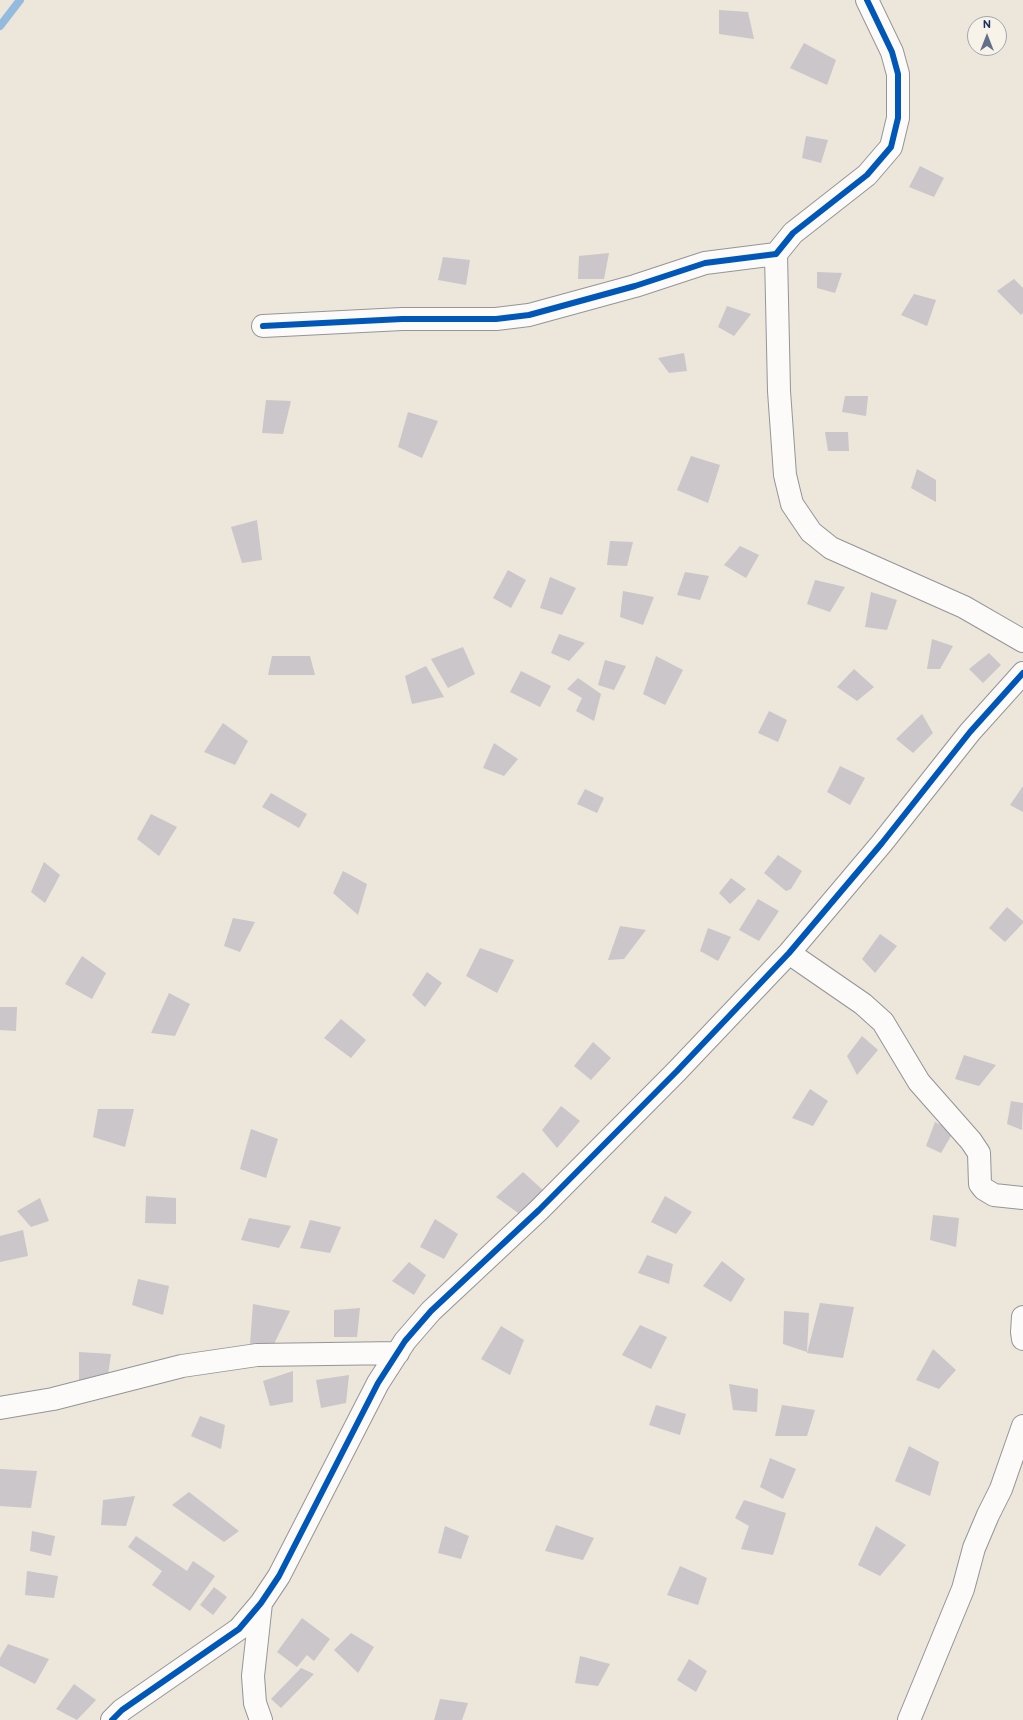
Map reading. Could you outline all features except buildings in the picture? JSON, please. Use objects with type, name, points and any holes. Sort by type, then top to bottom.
[{"type":"street","points":[[867,0],[892,52],[898,74],[898,118],[891,147],[867,175],[793,233],[776,254],[779,391],[785,474],[792,504],[811,532],[831,548],[964,607],[1023,641]]},
{"type":"street","points":[[263,326],[402,319],[496,319],[528,315],[635,286],[705,263],[776,254]]},
{"type":"street","points":[[112,1720],[128,1706],[238,1630],[261,1603],[279,1576],[378,1383],[405,1341],[431,1311],[539,1210],[676,1071],[789,953],[882,843],[970,732],[1023,673]]},
{"type":"street","points":[[789,953],[863,1004],[883,1022],[919,1082],[971,1141],[979,1153],[980,1184],[984,1189],[994,1195],[1023,1198]]},
{"type":"street","points":[[1023,1316],[1023,1339]]},
{"type":"street","points":[[0,1408],[53,1399],[182,1366],[257,1355],[398,1353]]},
{"type":"street","points":[[909,1720],[963,1589],[974,1548],[988,1515],[1002,1489],[1023,1426]]},
{"type":"street","points":[[261,1603],[253,1676],[255,1703],[262,1720]]},
{"type":"waterway","points":[[0,26],[20,0]]},
{"type":"cycle path","points":[[263,326],[402,319],[496,319],[529,315],[635,286],[705,263],[776,254],[793,233],[867,175],[891,147],[898,118],[898,74],[892,52],[867,0]]},
{"type":"cycle path","points":[[112,1720],[122,1710],[239,1629],[261,1603],[279,1576],[378,1383],[405,1341],[431,1311],[539,1210],[677,1071],[789,953],[882,843],[970,732],[1023,673]]}]
